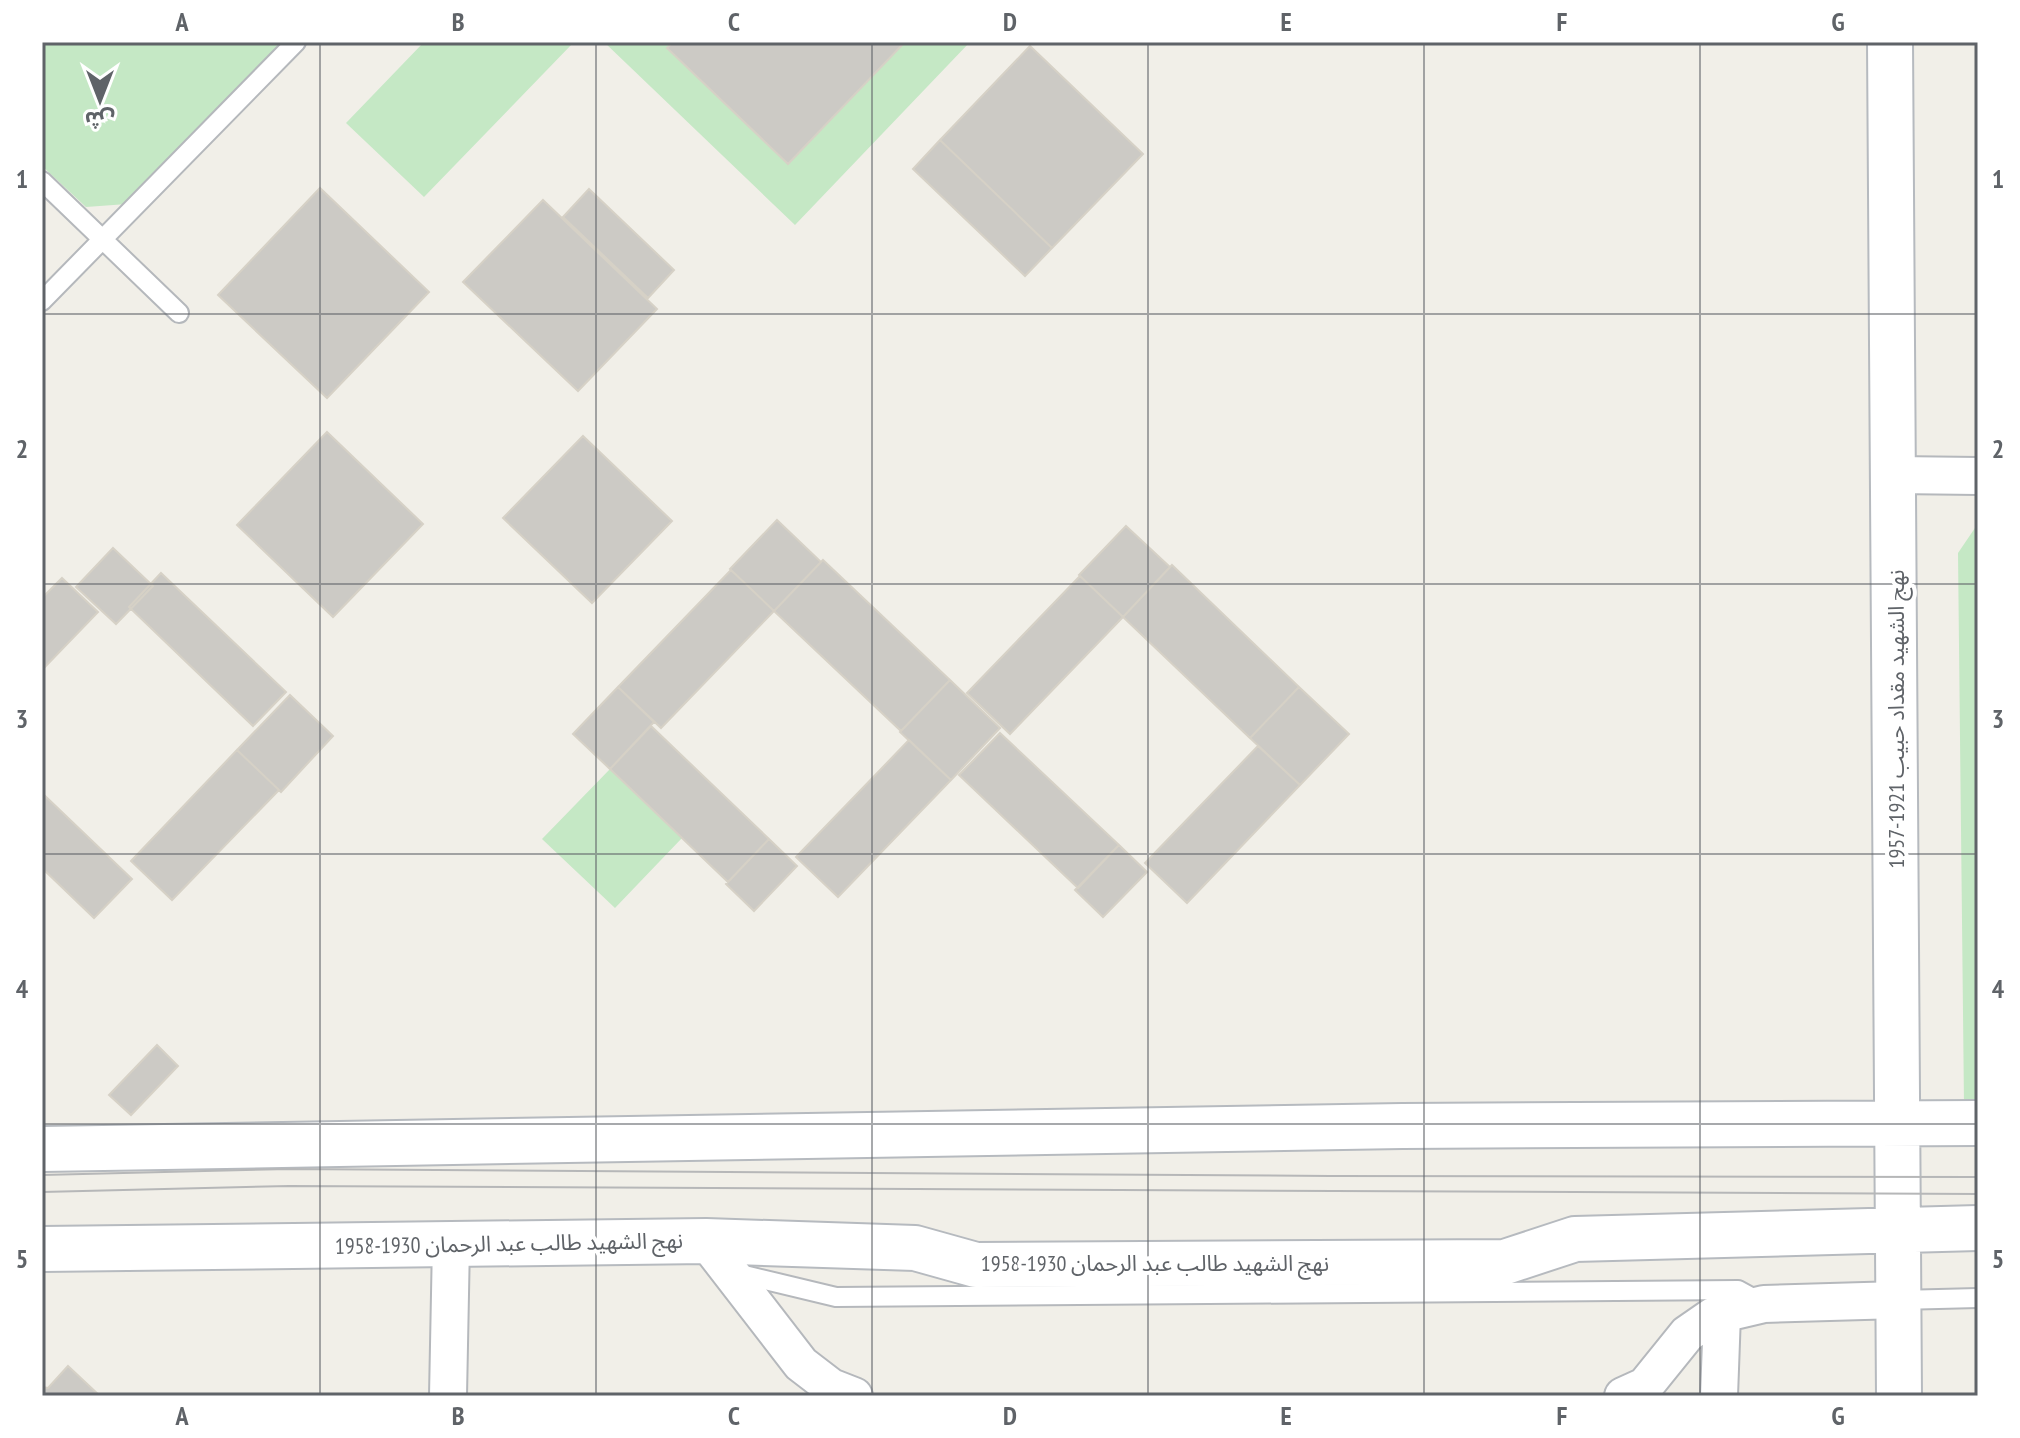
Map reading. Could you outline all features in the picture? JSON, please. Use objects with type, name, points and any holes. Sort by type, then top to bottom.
[{"type":"main road","name":"نهج الشهيد مقداد حبيب 1921-1957","points":[[1890,42],[1899,1396]]},
{"type":"main road","points":[[42,1149],[1371,1127],[1978,1123]]},
{"type":"main road","name":"نهج الشهيد طالب عبد الرحمان 1930-1958","points":[[42,1249],[451,1243],[718,1256],[915,1248],[976,1265],[1505,1262],[1575,1239],[1978,1228]]},
{"type":"street","points":[[1895,475],[1978,476]]},
{"type":"street","points":[[448,1396],[451,1243]]},
{"type":"street","points":[[718,1256],[801,1364],[831,1387],[848,1395]]},
{"type":"street","points":[[1623,1396],[1645,1386],[1687,1334],[1713,1316],[1764,1304],[1899,1300]]},
{"type":"street","points":[[1719,1396],[1722,1314]]},
{"type":"lane","points":[[42,301],[296,42]]},
{"type":"lane","points":[[42,181],[179,313]]},
{"type":"lane","points":[[718,1256],[836,1297],[1738,1290],[1764,1304]]},
{"type":"lane","points":[[1899,1300],[1978,1298]]},
{"type":"green space","points":[[42,42],[287,42],[127,204],[86,207],[42,166]]},
{"type":"green space","points":[[424,42],[574,42],[424,197],[346,123]]},
{"type":"green space","points":[[604,42],[970,42],[795,225]]},
{"type":"green space","points":[[1977,525],[1978,1105],[1964,1105],[1958,553]]},
{"type":"green space","points":[[610,769],[682,838],[615,908],[542,839]]},
{"type":"building","points":[[673,42],[905,42],[788,164],[667,48]]},
{"type":"building","points":[[1030,46],[1143,154],[1052,248],[940,140]]},
{"type":"building","points":[[940,140],[1052,248],[1025,276],[913,169]]},
{"type":"building","points":[[320,188],[429,292],[327,398],[218,295]]},
{"type":"building","points":[[589,189],[674,270],[648,298],[563,217]]},
{"type":"building","points":[[543,200],[657,309],[578,391],[463,282]]},
{"type":"building","points":[[327,432],[423,524],[333,617],[237,525]]},
{"type":"building","points":[[583,436],[672,521],[592,603],[503,518]]},
{"type":"building","points":[[777,520],[821,562],[774,611],[730,569]]},
{"type":"building","points":[[1126,526],[1170,567],[1123,617],[1079,575]]},
{"type":"building","points":[[113,548],[153,586],[116,624],[76,587]]},
{"type":"building","points":[[823,560],[950,680],[901,731],[774,611]]},
{"type":"building","points":[[1172,565],[1299,687],[1250,738],[1123,617]]},
{"type":"building","points":[[731,570],[774,611],[661,728],[618,687]]},
{"type":"building","points":[[161,573],[286,692],[253,726],[129,607]]},
{"type":"building","points":[[1080,576],[1123,617],[1010,734],[967,693]]},
{"type":"building","points":[[62,578],[98,612],[42,670],[42,598]]},
{"type":"building","points":[[950,680],[1000,728],[951,780],[900,732]]},
{"type":"building","points":[[618,687],[654,722],[610,769],[573,734]]},
{"type":"building","points":[[1299,687],[1349,734],[1300,785],[1250,738]]},
{"type":"building","points":[[290,695],[333,736],[281,792],[237,750]]},
{"type":"building","points":[[651,726],[769,839],[728,882],[610,769]]},
{"type":"building","points":[[1000,733],[1119,845],[1078,888],[959,775]]},
{"type":"building","points":[[909,740],[951,780],[838,897],[796,857]]},
{"type":"building","points":[[1258,746],[1300,785],[1187,903],[1145,863]]},
{"type":"building","points":[[237,750],[279,790],[172,900],[131,861]]},
{"type":"building","points":[[42,793],[132,879],[94,918],[42,868]]},
{"type":"building","points":[[769,839],[797,866],[754,911],[726,884]]},
{"type":"building","points":[[1119,845],[1147,872],[1103,917],[1075,890]]},
{"type":"building","points":[[157,1045],[178,1066],[131,1115],[109,1095]]},
{"type":"building","points":[[68,1366],[100,1396],[42,1396],[42,1387],[48,1388]]},
{"type":"tram line","points":[[42,1175],[289,1169],[1978,1177]]},
{"type":"tram line","points":[[42,1192],[289,1186],[1978,1194]]}]
